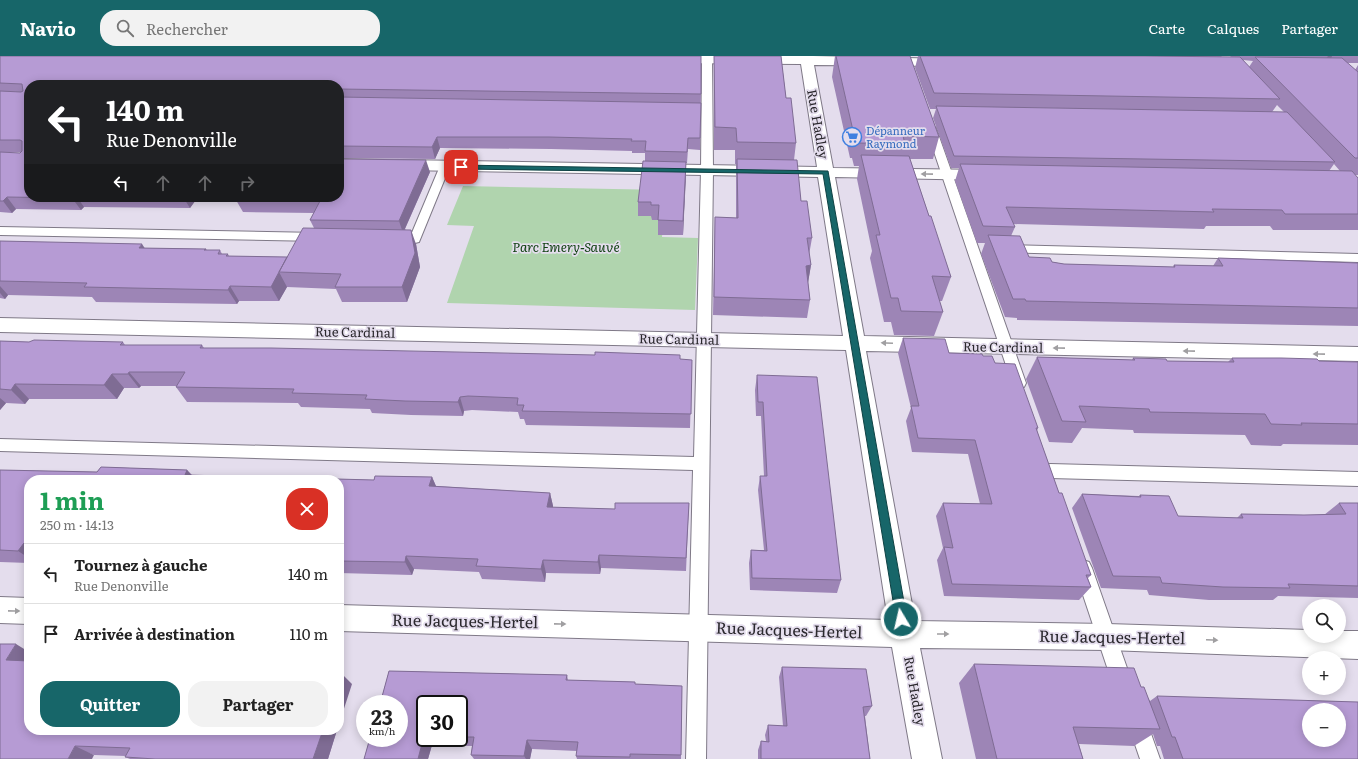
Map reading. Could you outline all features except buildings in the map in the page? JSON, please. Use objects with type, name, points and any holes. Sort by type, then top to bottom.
[{"type":"street","points":[[659,59],[807,58],[907,63],[962,63]]},
{"type":"street","name":"Rue Hadley","points":[[807,58],[854,343],[927,759]]},
{"type":"street","points":[[344,164],[1001,176]]},
{"type":"street","name":"Rue Cardinal","points":[[0,325],[1358,354]]},
{"type":"street","points":[[0,610],[24,611]]},
{"type":"street","name":"Rue Jacques-Hertel","points":[[344,618],[904,634],[1107,637],[1358,645]]},
{"type":"lane","points":[[696,759],[707,170],[703,110],[707,58]]},
{"type":"lane","points":[[928,120],[971,248],[1024,397]]},
{"type":"lane","points":[[383,238],[415,239],[445,166]]},
{"type":"lane","points":[[0,231],[327,237]]},
{"type":"lane","points":[[971,248],[1358,258]]},
{"type":"lane","points":[[0,445],[701,464]]},
{"type":"lane","points":[[1050,471],[1358,479]]},
{"type":"lane","points":[[1078,553],[1150,759]]},
{"type":"green space","name":"Parc Emery-Sauvé","points":[[463,186],[666,190],[662,237],[698,238],[695,310],[447,303],[474,226],[447,225]]},
{"type":"place","name":"Dépanneur Raymond","points":[[852,137]]},
{"type":"route","points":[[461,167],[826,172],[901,619]]}]
